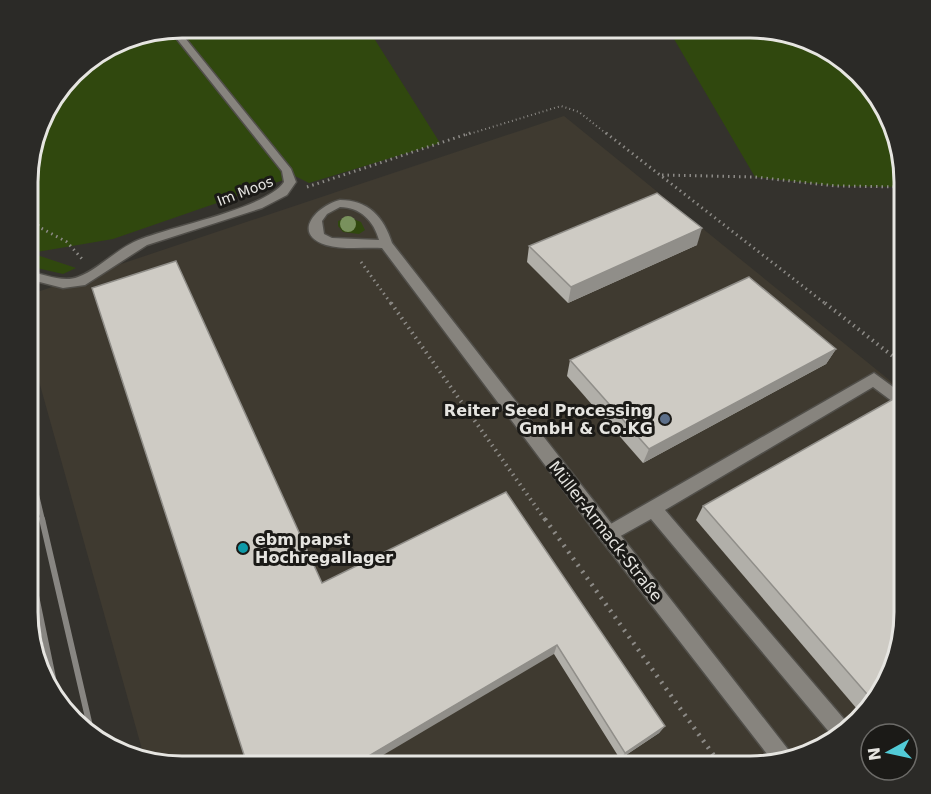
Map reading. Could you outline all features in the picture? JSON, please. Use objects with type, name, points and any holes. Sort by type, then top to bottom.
[{"type":"street","name":"Im Moos","points":[[38,277],[63,282],[80,282],[90,278],[98,270],[142,242],[258,205],[283,193],[290,183],[287,171],[181,38]]},
{"type":"street","name":"Müller-Armack-Straße","points":[[386,244],[330,242],[321,239],[316,233],[316,220],[326,208],[337,203],[352,202],[363,206],[381,226],[386,244],[608,535],[780,753]]},
{"type":"street","points":[[608,535],[874,379],[894,395]]},
{"type":"street","points":[[653,509],[838,727]]},
{"type":"path","points":[[283,193],[535,111],[561,106],[579,112],[893,357]]},
{"type":"path","points":[[662,175],[755,177],[836,186],[893,187]]},
{"type":"path","points":[[38,226],[68,242],[87,264],[98,270]]},
{"type":"path","points":[[359,259],[714,756]]},
{"type":"shaded area","points":[[564,116],[893,383],[894,613],[889,650],[883,668],[869,693],[858,708],[837,727],[813,742],[796,749],[768,755],[181,756],[143,751],[38,378],[38,292]]},
{"type":"green space","points":[[181,38],[374,38],[440,143],[309,183],[295,176],[113,239],[38,252],[40,153],[48,126],[73,86],[101,62],[135,45],[153,40]]},
{"type":"green space","points":[[673,38],[768,39],[796,45],[830,62],[858,86],[879,118],[891,153],[893,187],[836,186],[755,177]]},
{"type":"green space","points":[[348,217],[361,222],[365,230],[359,234],[343,232],[338,226],[338,221]]},
{"type":"green space","points":[[38,255],[76,268],[63,274],[38,268]]},
{"type":"building","points":[[657,193],[702,228],[571,287],[529,246]]},
{"type":"building","name":"ebm papst Hochregallager","points":[[176,261],[322,583],[506,492],[665,726],[625,753],[557,645],[369,756],[244,756],[92,288]]},
{"type":"building","name":"Reiter Seed Processing GmbH & Co.KG","points":[[749,277],[836,349],[649,449],[570,360]]},
{"type":"building","points":[[894,399],[894,613],[889,650],[883,668],[868,695],[703,506]]},
{"type":"railway","points":[[38,500],[43,521]]},
{"type":"railway","points":[[42,519],[89,722]]},
{"type":"railway","points":[[38,605],[53,678]]},
{"type":"place","name":"Reiter Seed Processing GmbH & Co.KG","points":[[665,419]]},
{"type":"place","name":"ebm papst Hochregallager","points":[[243,548]]}]
